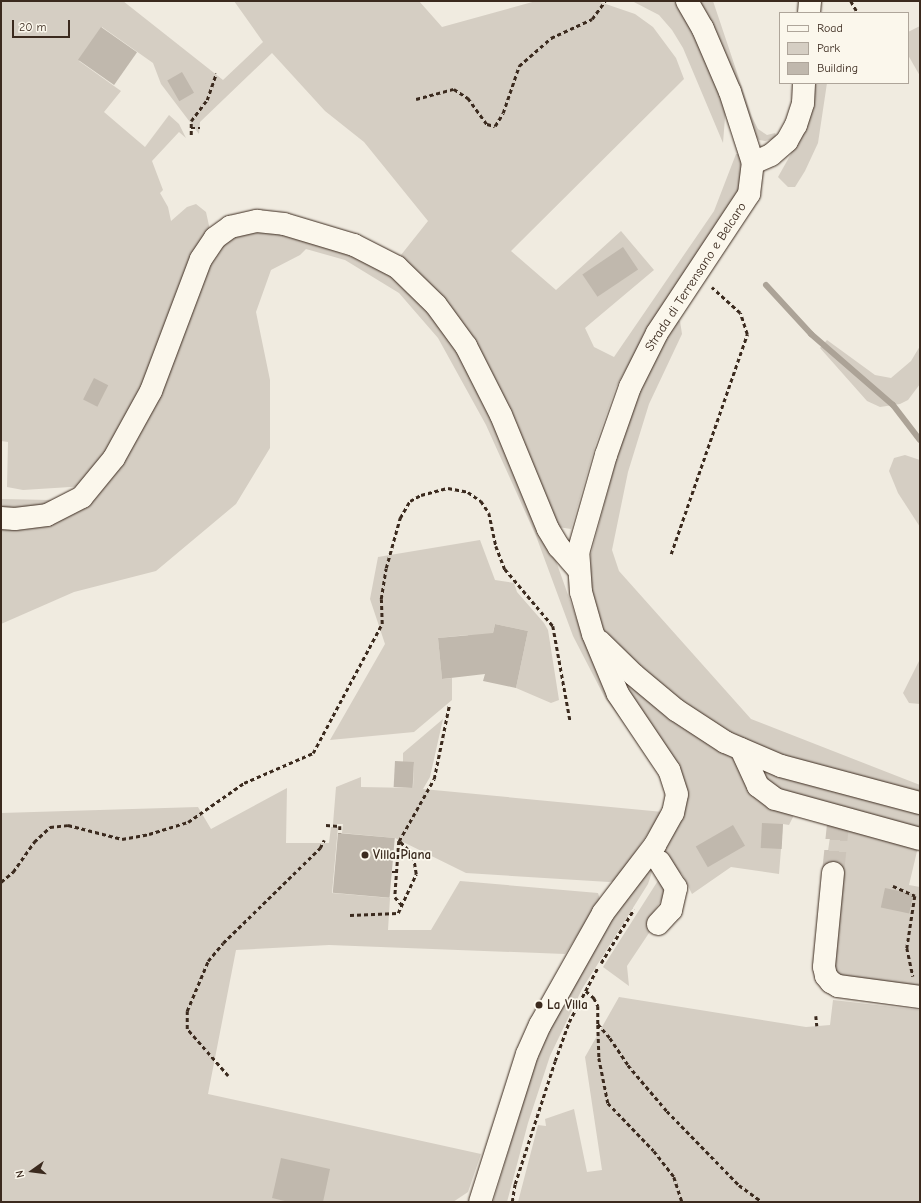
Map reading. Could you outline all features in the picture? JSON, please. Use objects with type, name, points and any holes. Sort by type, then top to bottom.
[{"type":"street","name":"Strada di Terrensano e Belcaro","points":[[480,1202],[527,1054],[540,1025],[603,913],[655,845],[673,813],[677,794],[669,770],[618,694],[593,634],[581,592],[578,553],[587,517],[630,387],[657,333],[749,194],[753,162],[730,92],[703,29],[688,1]]},
{"type":"street","points":[[809,12],[810,1]]},
{"type":"street","points":[[753,162],[771,155],[787,141],[796,125],[803,103],[804,84]]},
{"type":"street","points":[[1,518],[15,519],[47,515],[82,497],[114,458],[151,391],[201,259],[215,238],[230,227],[257,221],[284,224],[354,245],[397,267],[436,305],[466,346],[501,416],[548,529],[559,547],[579,570]]},
{"type":"street","points":[[593,634],[634,675],[676,710],[725,742],[781,766],[920,803]]},
{"type":"street","points":[[741,749],[758,786],[775,799],[838,821],[920,839]]},
{"type":"street","points":[[658,924],[670,910],[676,888],[660,862]]},
{"type":"street","points":[[833,873],[824,967],[826,976],[831,982],[838,986],[918,997]]},
{"type":"path","points":[[416,99],[454,89],[468,98],[487,124],[495,126],[503,113],[519,66],[551,38],[592,19],[605,1]]},
{"type":"path","points":[[851,1],[857,12]]},
{"type":"path","points":[[191,135],[191,121],[207,100],[216,74]]},
{"type":"path","points":[[191,128],[200,128]]},
{"type":"path","points":[[671,554],[747,334],[740,313],[697,274]]},
{"type":"path","points":[[1,882],[13,872],[34,842],[50,827],[68,825],[122,838],[149,834],[188,822],[244,783],[312,753],[382,624],[381,599],[386,568],[400,518],[410,501],[420,495],[448,488],[468,492],[481,500],[489,513],[496,546],[505,569],[553,626],[570,720]]},
{"type":"path","points":[[402,905],[394,897],[399,841],[434,779],[449,706]]},
{"type":"path","points":[[326,825],[340,826],[340,833]]},
{"type":"path","points":[[228,1076],[187,1029],[187,1011],[208,961],[223,943],[320,848],[324,840]]},
{"type":"path","points":[[350,915],[398,913],[416,874],[413,855],[399,841]]},
{"type":"path","points":[[892,886],[915,896],[907,948],[918,997]]},
{"type":"path","points":[[512,1202],[516,1184],[569,1022],[639,902]]},
{"type":"path","points":[[586,991],[594,998],[598,1006],[599,1058],[608,1103],[674,1177],[682,1202]]},
{"type":"path","points":[[816,1016],[817,1026]]},
{"type":"path","points":[[598,1024],[667,1111],[739,1185],[762,1202]]},
{"type":"green space","points":[[1,1],[123,1],[223,80],[263,42],[234,1],[419,1],[442,27],[536,1],[597,1],[635,14],[653,27],[676,58],[684,79],[511,251],[556,290],[621,231],[654,270],[585,328],[594,347],[614,357],[714,211],[736,154],[739,154],[744,165],[739,192],[649,328],[616,387],[595,446],[571,529],[558,527],[443,300],[401,255],[428,221],[364,142],[325,111],[272,53],[200,122],[199,134],[161,84],[153,63],[102,27],[79,61],[121,91],[104,112],[145,147],[169,115],[179,124],[186,138],[179,132],[152,161],[163,190],[160,193],[168,207],[171,221],[187,207],[196,204],[206,212],[210,230],[147,388],[86,486],[23,490],[7,487],[8,442],[1,441]]},
{"type":"green space","points":[[632,1],[677,1],[696,33],[726,105],[723,143],[683,48],[672,30],[659,15]]},
{"type":"green space","points":[[697,1],[713,1],[752,117],[758,129],[767,135],[775,133],[777,138],[765,141],[759,140],[753,133]]},
{"type":"green space","points":[[920,26],[920,76],[909,57],[909,32]]},
{"type":"green space","points":[[812,84],[827,84],[818,143],[805,171],[795,187],[788,187],[778,177],[805,129]]},
{"type":"green space","points":[[257,229],[287,233],[353,255],[394,274],[462,348],[546,533],[583,637],[632,733],[605,698],[573,636],[536,536],[486,425],[438,338],[399,293],[345,260],[306,249],[300,255],[271,270],[256,312],[270,380],[270,448],[236,504],[156,571],[74,592],[1,624],[1,526],[85,506],[211,264],[231,233]]},
{"type":"green space","points":[[676,319],[680,321],[682,334],[649,404],[628,472],[612,550],[619,571],[751,719],[920,785],[920,834],[795,813],[789,825],[783,824],[779,874],[731,867],[692,894],[682,874],[668,865],[664,846],[679,817],[601,631],[590,592],[591,554],[620,446],[638,395]]},
{"type":"green space","points":[[827,340],[875,375],[891,378],[911,361],[920,346],[920,384],[908,400],[900,404],[880,407],[867,401],[820,348]]},
{"type":"green space","points":[[905,455],[920,460],[920,527],[898,493],[889,471],[894,458]]},
{"type":"green space","points":[[1,499],[52,500],[53,503],[1,511]]},
{"type":"green space","points":[[480,540],[495,580],[514,583],[517,592],[544,623],[548,630],[559,700],[551,703],[516,688],[528,631],[495,624],[490,645],[471,668],[468,635],[438,638],[442,679],[452,678],[452,700],[414,732],[330,740],[385,644],[370,599],[378,557]]},
{"type":"green space","points":[[920,659],[920,704],[909,703],[903,693]]},
{"type":"green space","points":[[443,719],[430,777],[423,789],[663,812],[615,881],[609,882],[466,873],[395,838],[342,833],[343,824],[333,824],[336,787],[361,777],[361,787],[413,788],[414,762],[403,762],[403,753]]},
{"type":"green space","points":[[287,788],[286,843],[329,843],[331,827],[338,827],[332,893],[390,898],[388,930],[431,930],[460,881],[598,893],[600,899],[596,907],[565,954],[329,945],[236,950],[208,1094],[481,1154],[468,1192],[453,1202],[1,1202],[1,813],[198,807],[211,829]]},
{"type":"green space","points":[[832,823],[918,847],[909,885],[920,887],[920,987],[838,978],[832,973],[825,872]]},
{"type":"green space","points":[[655,863],[648,884],[582,989],[550,1056],[528,1123],[507,1202],[493,1202],[537,1057],[551,1027],[609,918]]},
{"type":"green space","points":[[659,879],[664,884],[663,898],[650,917],[651,930],[627,966],[629,986],[603,967]]},
{"type":"green space","points":[[619,997],[806,1027],[830,1025],[833,1000],[920,1010],[920,1202],[518,1202],[538,1125],[546,1126],[545,1119],[574,1109],[587,1172],[602,1170],[585,1057]]},
{"type":"building","points":[[101,27],[137,52],[114,85],[78,60]]},
{"type":"building","points":[[182,72],[194,93],[179,101],[167,80]]},
{"type":"building","points":[[623,247],[638,269],[597,297],[582,274]]},
{"type":"building","points":[[94,378],[108,385],[97,407],[83,399]]},
{"type":"building","points":[[495,624],[528,631],[516,688],[483,681],[485,674],[442,679],[438,638],[493,633]]},
{"type":"building","points":[[395,761],[414,762],[413,788],[394,787]]},
{"type":"building","points":[[762,823],[783,824],[782,849],[761,848]]},
{"type":"building","points":[[733,825],[745,846],[708,867],[696,846]]},
{"type":"building","name":"Villa Piana","points":[[338,833],[395,838],[390,898],[333,893]]},
{"type":"building","points":[[885,888],[913,894],[909,914],[881,908]]},
{"type":"building","points":[[281,1158],[330,1169],[323,1202],[289,1202],[272,1198]]},
{"type":"waterway","points":[[766,285],[811,334],[893,405],[920,440]]},
{"type":"tunnel","points":[[833,873],[838,825]]},
{"type":"place","name":"Villa Piana","points":[[365,855]]},
{"type":"place","name":"La Villa","points":[[539,1005]]}]
